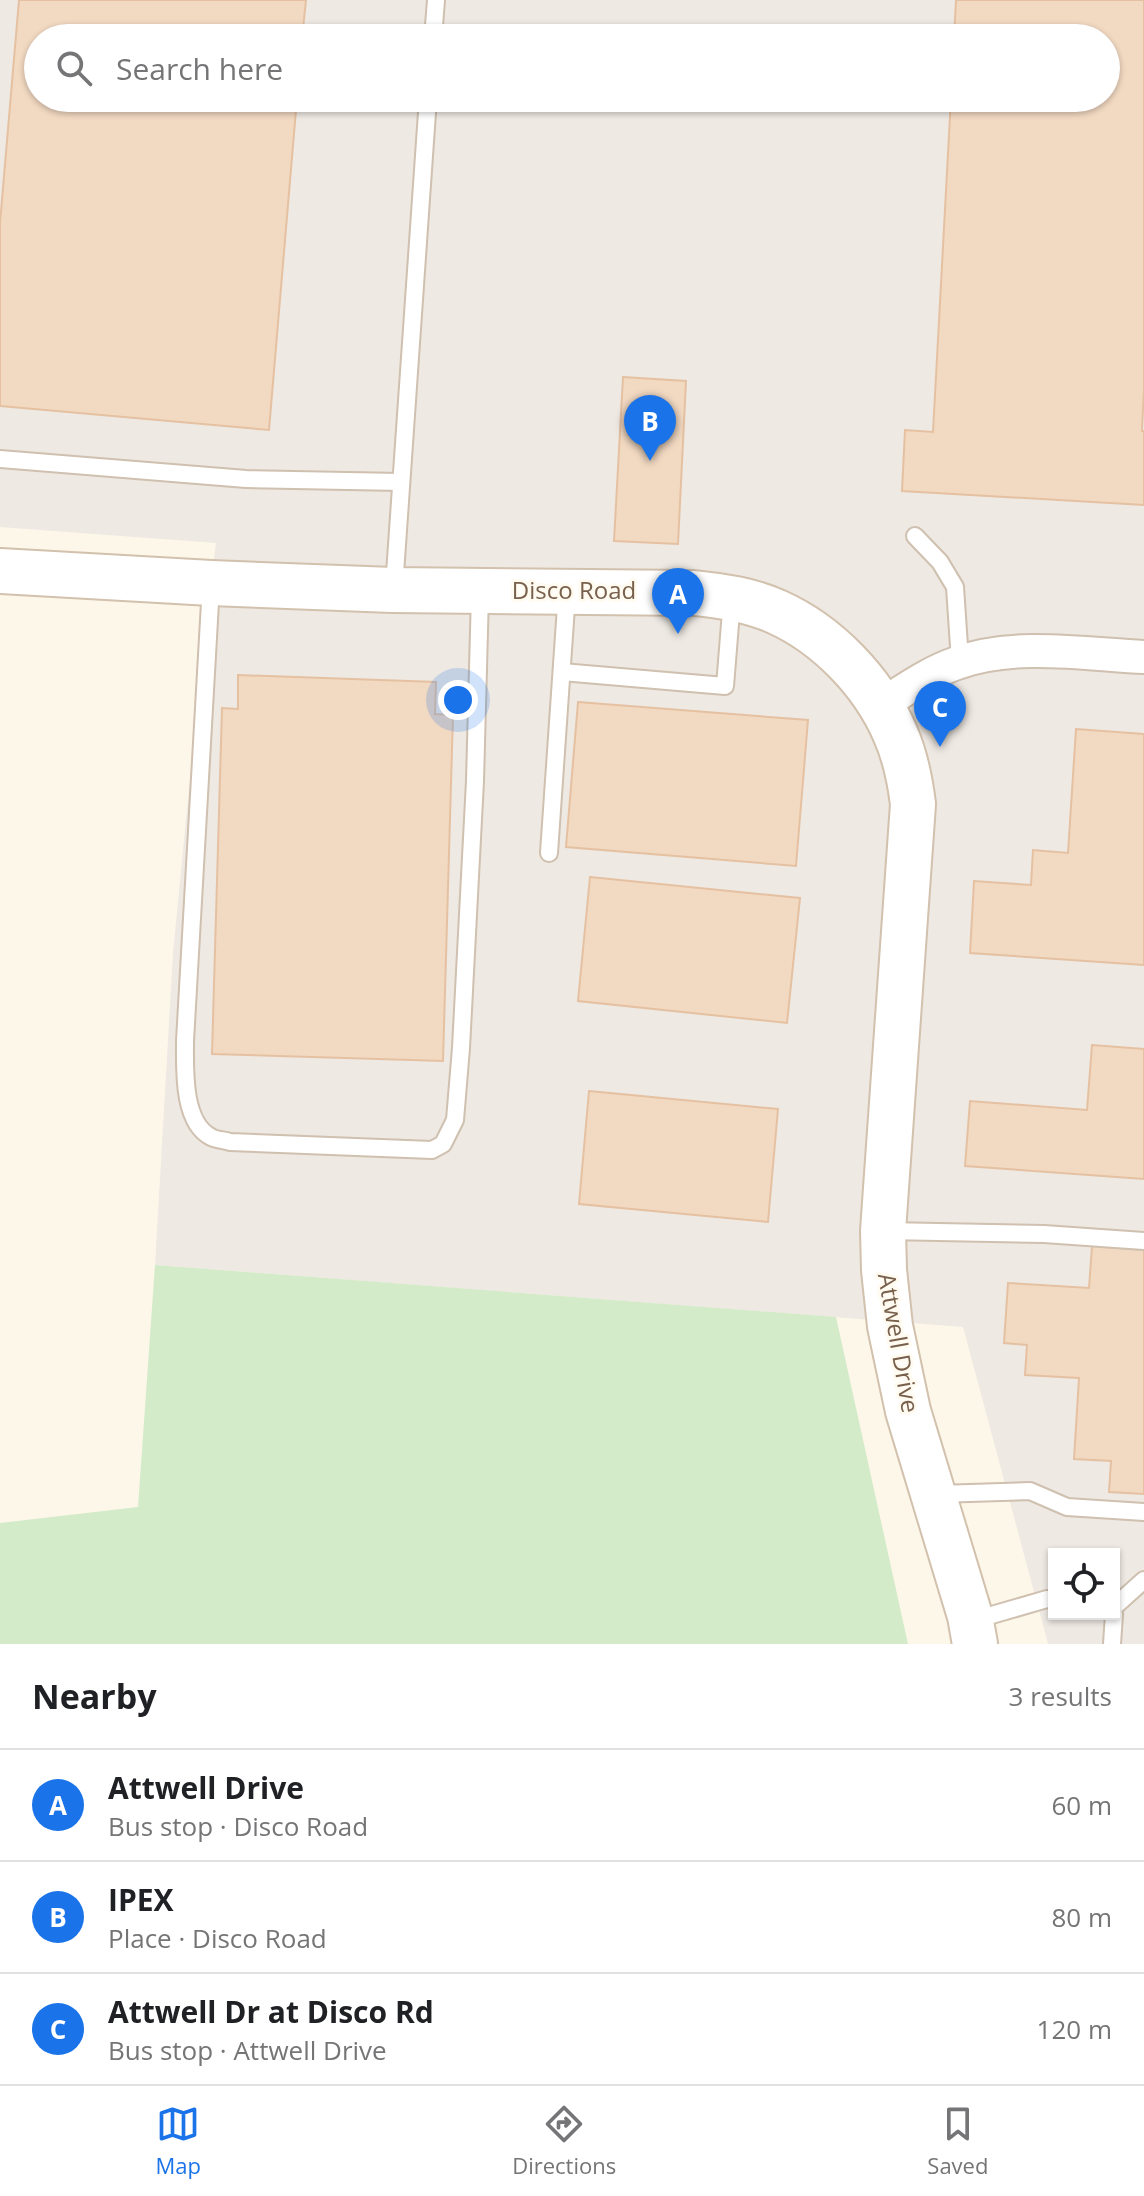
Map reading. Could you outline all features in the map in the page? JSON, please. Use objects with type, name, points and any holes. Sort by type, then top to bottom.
[{"type":"main road","name":"Disco Road","points":[[0,571],[393,590],[694,593],[732,598],[777,612],[809,630],[833,648],[858,674],[881,705]]},
{"type":"main road","name":"Attwell Drive","points":[[881,705],[896,734],[910,780],[913,804],[883,1231],[884,1270],[890,1326],[908,1411],[973,1633]]},
{"type":"street","points":[[881,705],[960,661],[1029,651],[1144,657]]},
{"type":"lane","points":[[434,24],[436,0]]},
{"type":"lane","points":[[393,590],[427,112]]},
{"type":"lane","points":[[0,459],[246,479],[401,482]]},
{"type":"lane","points":[[915,536],[940,562],[955,587],[960,661]]},
{"type":"lane","points":[[211,583],[185,1041],[186,1086],[197,1124],[211,1137],[230,1142],[432,1150],[443,1144],[450,1134],[458,1092],[475,781],[480,590]]},
{"type":"lane","points":[[549,853],[567,591]]},
{"type":"lane","points":[[562,672],[725,686],[732,598]]},
{"type":"lane","points":[[883,1231],[1044,1234],[1144,1241]]},
{"type":"lane","points":[[933,1494],[1030,1491],[1067,1507],[1144,1512]]},
{"type":"lane","points":[[1120,1603],[1144,1580]]},
{"type":"lane","points":[[973,1633],[1048,1599]]},
{"type":"lane","points":[[1112,1644],[1113,1620]]},
{"type":"shaded area","points":[[0,0],[1144,0],[1144,1644],[1048,1644],[963,1327],[155,1265],[173,953],[216,543],[0,527]]},
{"type":"green space","points":[[155,1265],[836,1317],[908,1644],[0,1644],[0,1523],[138,1507]]},
{"type":"building","points":[[19,0],[306,0],[303,24],[24,24],[24,112],[296,112],[269,430],[0,406],[0,223]]},
{"type":"building","points":[[956,0],[1144,0],[1144,505],[902,491],[905,430],[933,432],[950,112],[1120,112],[1120,24],[955,24]]},
{"type":"building","points":[[623,377],[686,381],[678,544],[614,541]]},
{"type":"building","points":[[238,675],[436,682],[435,714],[453,715],[443,1061],[212,1054],[222,708],[238,709]]},
{"type":"building","points":[[578,702],[808,720],[796,866],[566,847]]},
{"type":"building","points":[[1076,729],[1144,734],[1144,965],[970,953],[974,881],[1031,885],[1033,850],[1068,853]]},
{"type":"building","points":[[590,877],[800,898],[787,1023],[578,1001]]},
{"type":"building","points":[[1092,1045],[1144,1049],[1144,1179],[965,1166],[970,1101],[1087,1110]]},
{"type":"building","points":[[589,1091],[778,1109],[768,1222],[579,1204]]},
{"type":"building","points":[[1092,1246],[1144,1250],[1144,1494],[1109,1492],[1111,1461],[1074,1459],[1079,1378],[1025,1375],[1027,1345],[1004,1343],[1008,1283],[1089,1288]]},
{"type":"place","name":"IPEX","points":[[650,461]]},
{"type":"place","name":"Attwell Drive","points":[[678,634]]},
{"type":"place","name":"Attwell Dr at Disco Rd","points":[[940,747]]}]
